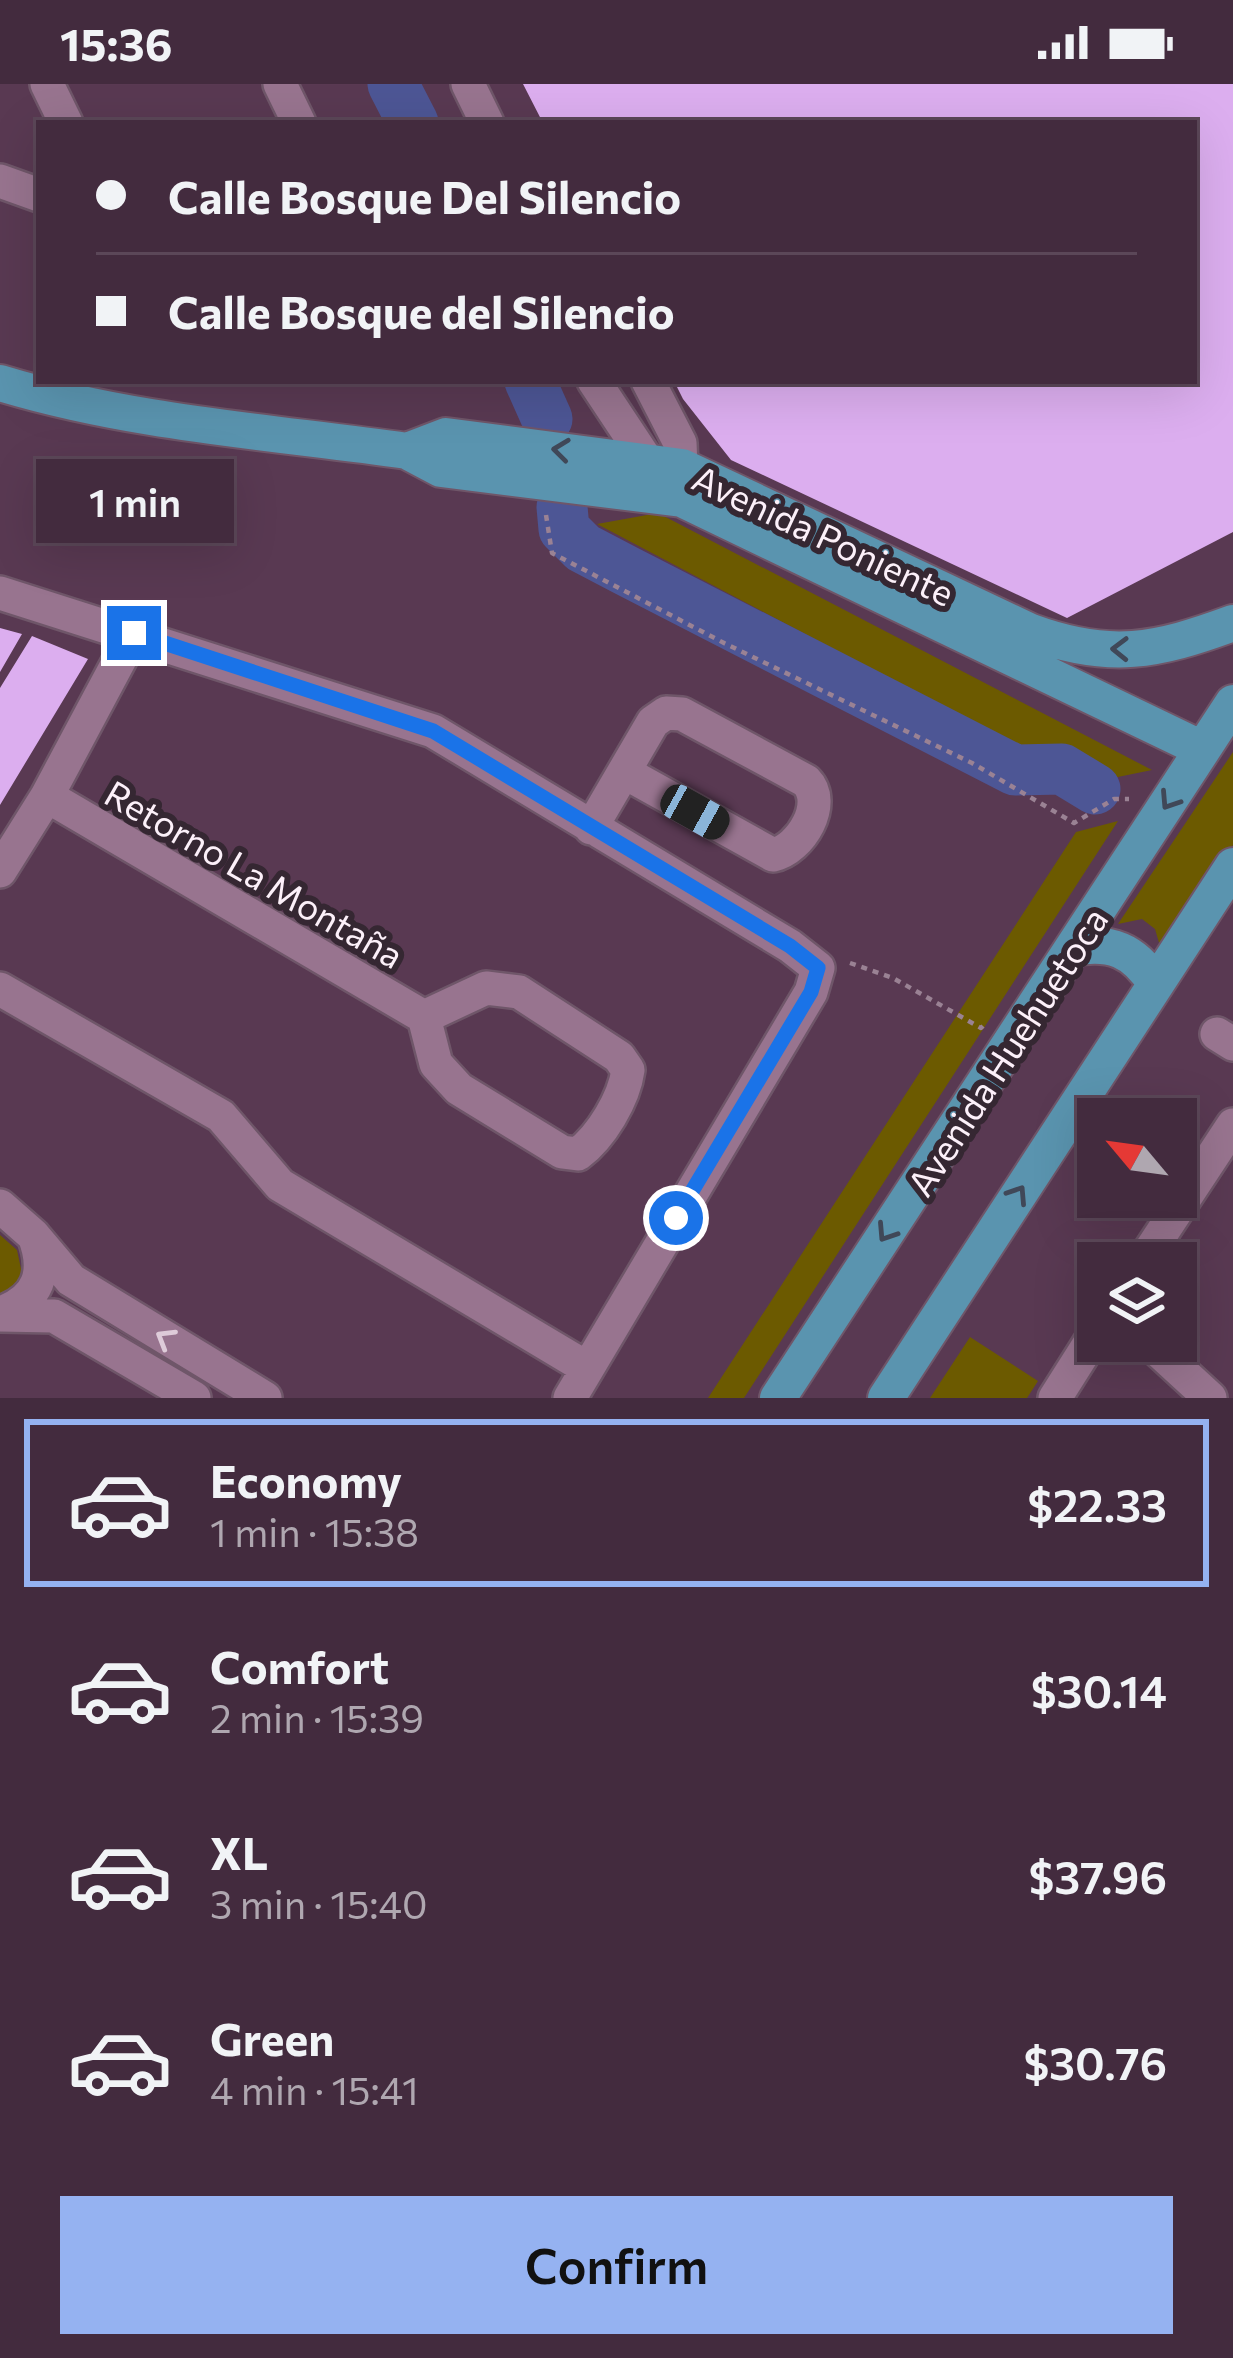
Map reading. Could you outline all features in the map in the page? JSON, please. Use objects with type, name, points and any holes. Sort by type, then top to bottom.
[{"type":"main road","name":"Avenida Poniente","points":[[0,382],[56,400],[124,412],[407,451],[441,469],[555,481],[665,480],[1202,749]]},
{"type":"main road","name":"Avenida Poniente","points":[[407,451],[446,436],[665,480],[1055,641],[1123,650],[1170,646],[1233,623]]},
{"type":"main road","name":"Avenida Huehuetoca","points":[[778,1398],[1233,703]]},
{"type":"main road","points":[[886,1398],[1155,983],[1221,906],[1233,866]]},
{"type":"main road","points":[[1073,948],[1098,943],[1122,949],[1142,962],[1155,983]]},
{"type":"street","points":[[47,84],[65,120]]},
{"type":"street","points":[[280,84],[298,120]]},
{"type":"street","points":[[468,84],[486,120]]},
{"type":"street","points":[[0,181],[36,194]]},
{"type":"street","points":[[596,384],[665,480]]},
{"type":"street","points":[[650,384],[680,442],[665,480]]},
{"type":"street","points":[[0,593],[433,731],[790,946],[818,968],[811,992],[570,1398]]},
{"type":"street","points":[[0,871],[47,796],[134,633]]},
{"type":"street","points":[[591,828],[653,722],[674,712],[806,781],[817,803],[794,844],[773,854],[624,772]]},
{"type":"street","name":"Retorno La Montaña","points":[[47,796],[424,1017],[436,1064],[459,1088],[562,1152],[578,1154],[591,1144],[626,1085],[628,1070],[619,1057],[519,992],[486,988],[424,1017]]},
{"type":"street","points":[[0,989],[221,1116],[280,1185],[587,1368]]},
{"type":"street","points":[[1156,1242],[1233,1125]]},
{"type":"street","points":[[0,1206],[33,1234],[71,1280],[265,1398]]},
{"type":"street","points":[[0,1314],[18,1307],[40,1280],[42,1256],[33,1234]]},
{"type":"street","points":[[0,1314],[55,1316],[194,1398]]},
{"type":"street","points":[[1054,1398],[1077,1362]]},
{"type":"street","points":[[1171,1362],[1210,1398]]},
{"type":"path","points":[[555,481],[545,511],[553,553],[724,643],[972,763],[1074,823],[1114,799],[1129,799],[1117,818]]},
{"type":"path","points":[[818,968],[852,962],[892,978],[981,1028],[994,1009]]},
{"type":"shaded area","points":[[658,513],[1152,770],[1113,778],[1064,755],[1017,746],[597,524]]},
{"type":"shaded area","points":[[1233,752],[1233,845],[1162,953],[1155,929],[1142,919],[1118,924]]},
{"type":"shaded area","points":[[1118,821],[744,1398],[708,1398],[1076,832]]},
{"type":"shaded area","points":[[0,1235],[17,1250],[23,1278],[0,1302]]},
{"type":"shaded area","points":[[970,1337],[1038,1381],[1027,1398],[930,1398]]},
{"type":"building","points":[[523,84],[1233,84],[1233,532],[1067,618],[731,460],[676,384],[1197,384],[1197,120],[541,120]]},
{"type":"building","points":[[0,628],[22,634],[0,672]]},
{"type":"building","points":[[32,636],[88,659],[0,805],[0,688]]},
{"type":"waterway","points":[[393,84],[411,120]]},
{"type":"waterway","points":[[531,384],[547,419]]},
{"type":"waterway","points":[[562,507],[564,529],[583,548],[1015,770],[1062,769],[1095,789]]},
{"type":"route","points":[[134,633],[433,731],[790,946],[818,968],[811,992],[676,1218]]}]
